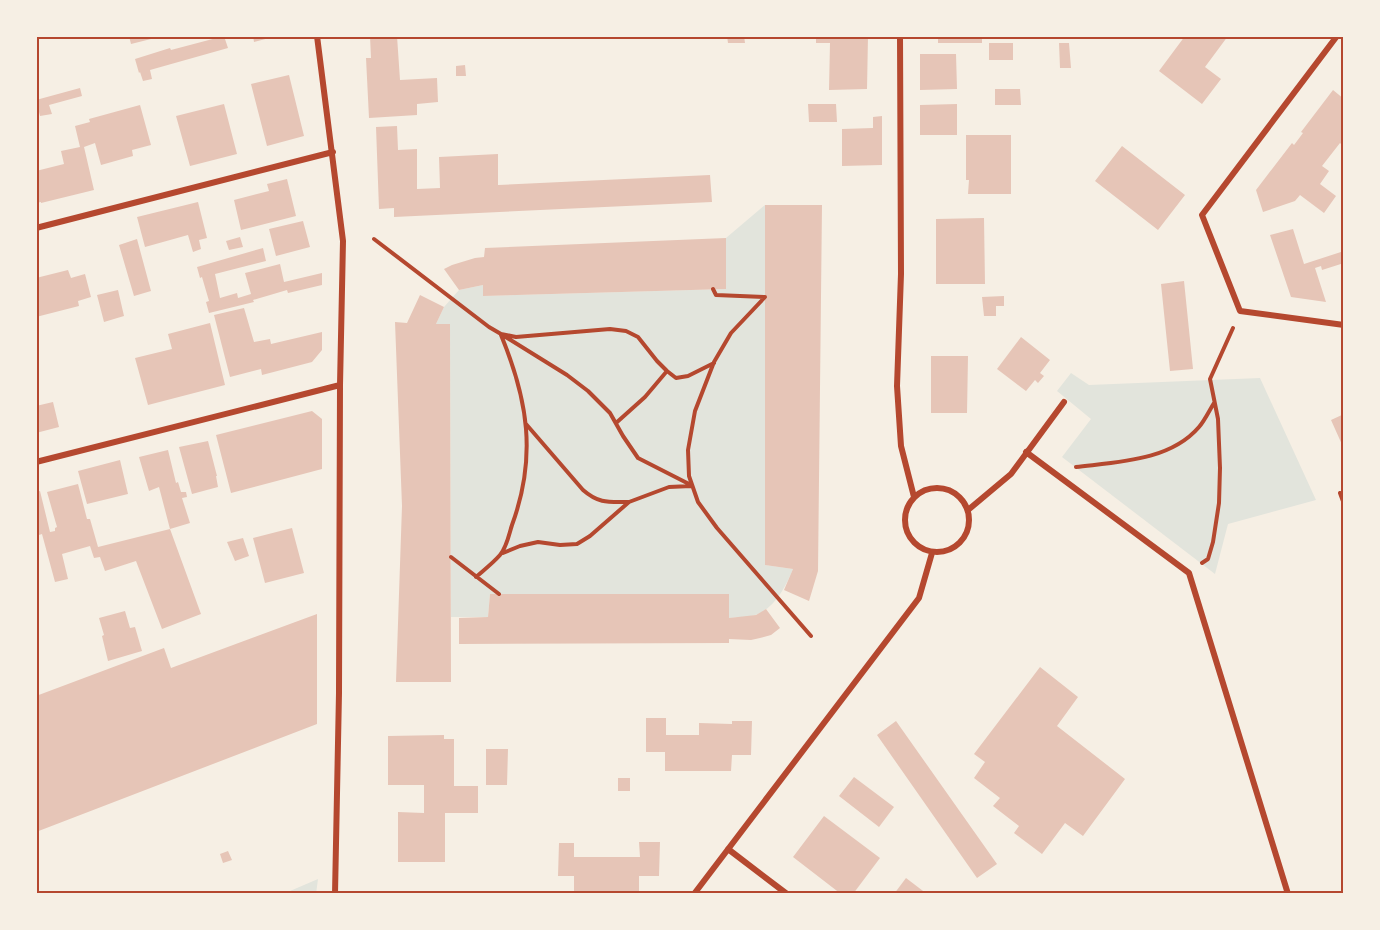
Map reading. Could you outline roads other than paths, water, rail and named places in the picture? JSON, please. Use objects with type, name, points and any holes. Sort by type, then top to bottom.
[{"type":"street","points":[[317,36],[343,241],[335,894]]},
{"type":"street","points":[[900,36],[901,274],[897,387],[901,446],[914,497]]},
{"type":"street","points":[[1337,36],[1202,215],[1240,311],[1344,324]]},
{"type":"street","points":[[36,228],[333,152]]},
{"type":"street","points":[[36,462],[340,385]]},
{"type":"street","points":[[968,510],[1011,474],[1064,402]]},
{"type":"street","points":[[1026,452],[1189,573],[1288,894]]},
{"type":"street","points":[[938,488],[950,490],[961,498],[968,510],[969,523],[966,536],[957,546],[945,552],[932,553],[919,548],[908,537],[904,524],[906,509],[914,497],[924,490],[938,488]]},
{"type":"street","points":[[694,894],[918,598],[932,553]]},
{"type":"street","points":[[728,849],[788,894]]}]
